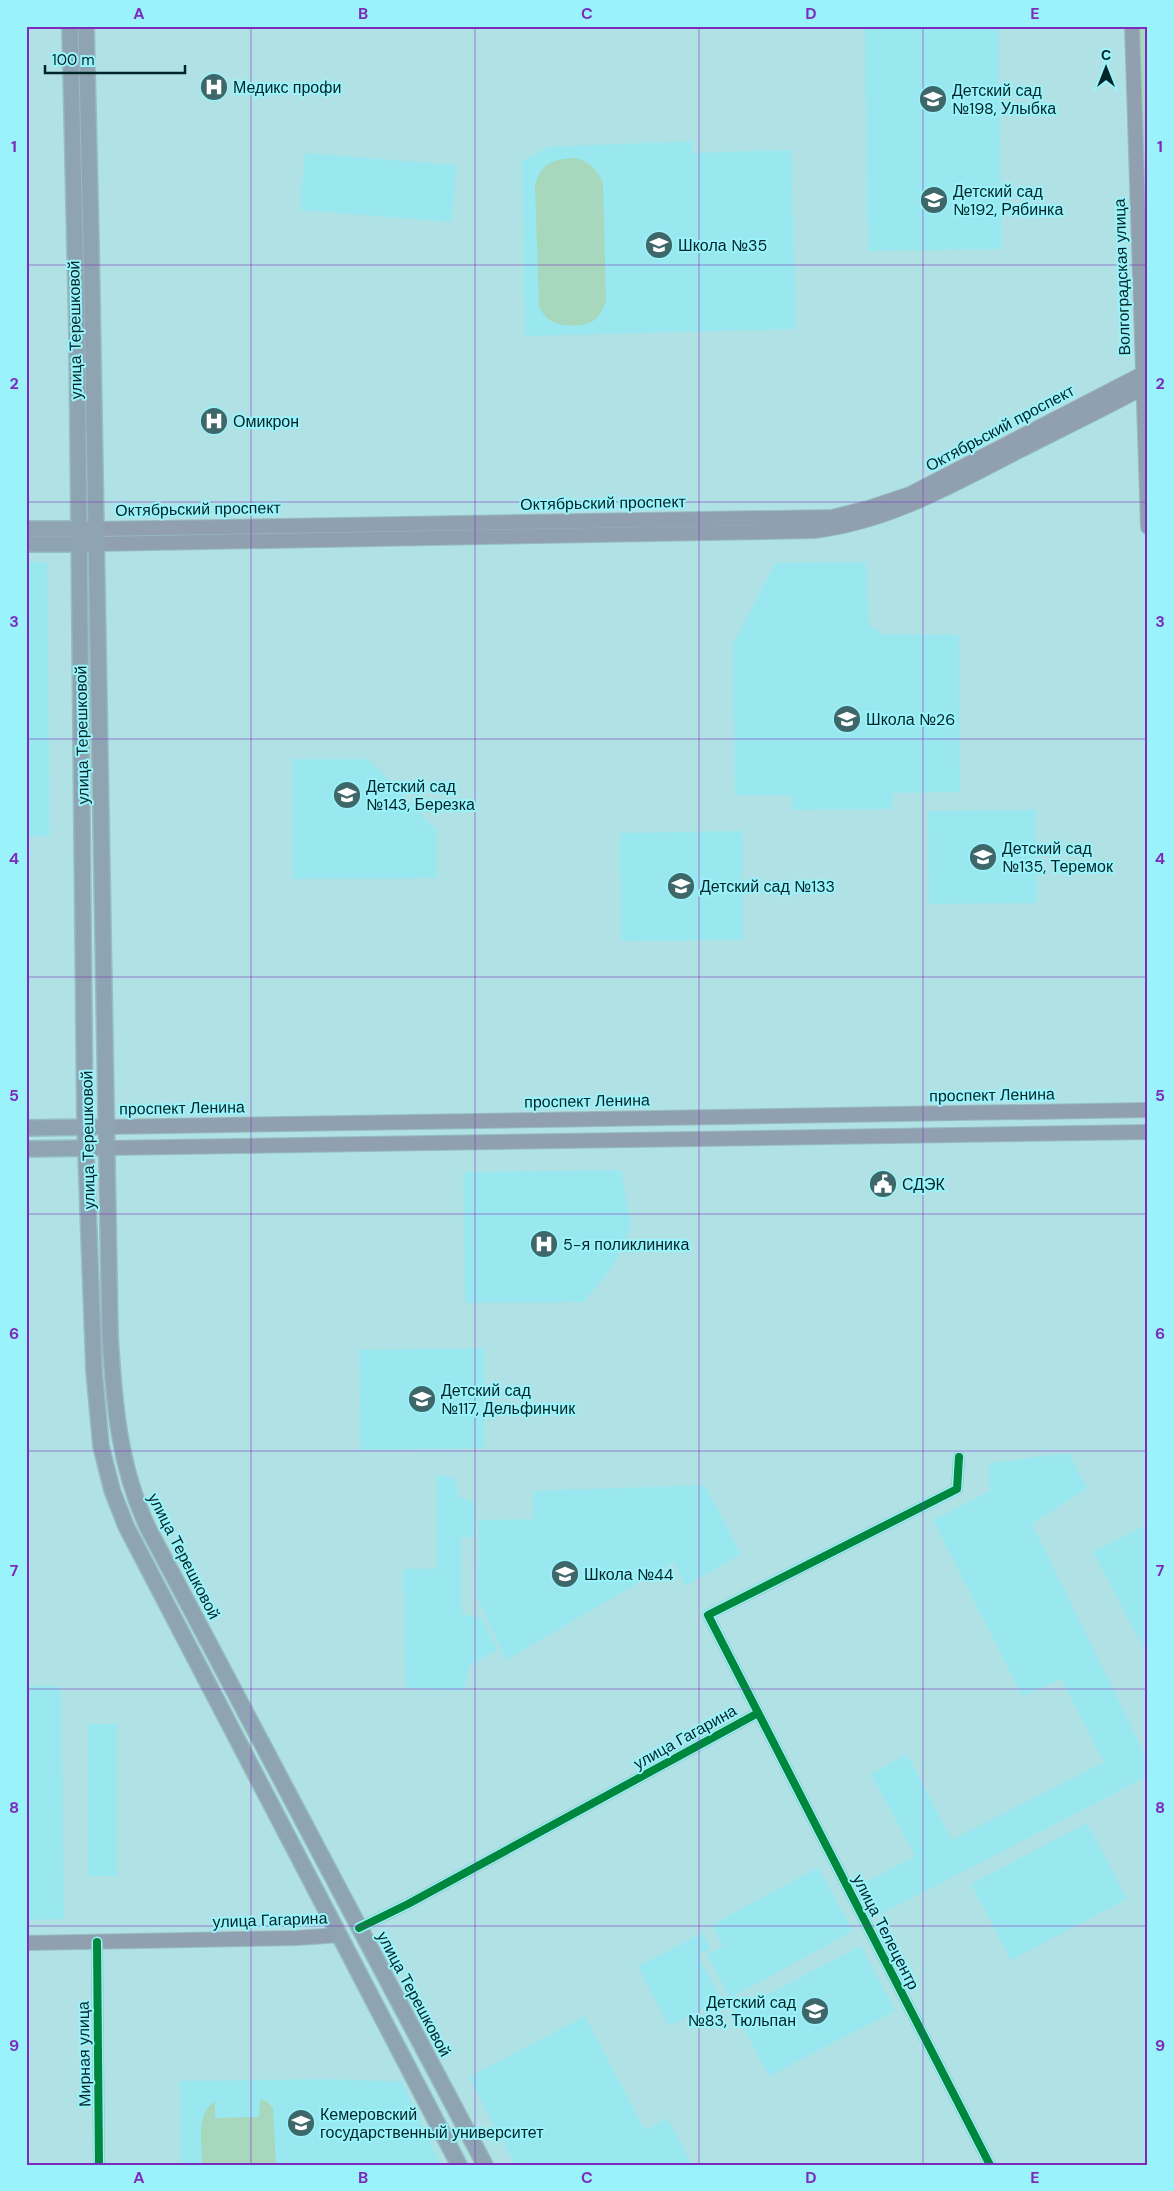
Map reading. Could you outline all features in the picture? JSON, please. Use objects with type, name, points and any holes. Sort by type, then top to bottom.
[{"type":"main road","name":"улица Терешковой","points":[[70,26],[77,324],[85,1127],[94,1370],[98,1427],[112,1490],[126,1526],[460,2165]]},
{"type":"main road","name":"улица Терешковой","points":[[86,26],[92,244],[95,536],[110,1336],[114,1404],[120,1445],[131,1486],[148,1528],[485,2165]]},
{"type":"main road","name":"Волгоградская улица","points":[[1132,26],[1145,379],[1148,527]]},
{"type":"main road","name":"Октябрьский проспект","points":[[26,529],[78,536],[95,536],[832,517],[868,508],[910,494],[1145,379]]},
{"type":"main road","name":"Октябрьский проспект","points":[[26,544],[78,536]]},
{"type":"main road","name":"проспект Ленина","points":[[26,1128],[1148,1110]]},
{"type":"main road","points":[[444,1143],[445,1137],[450,1131],[484,1120]]},
{"type":"main road","points":[[26,1149],[1148,1132]]},
{"type":"main road","name":"улица Гагарина","points":[[26,1943],[297,1938],[339,1935],[359,1928]]},
{"type":"street","name":"улица Гагарина","points":[[359,1928],[408,1904],[758,1713],[708,1616],[957,1489],[959,1457]]},
{"type":"street","name":"улица Телецентр","points":[[758,1713],[990,2165]]},
{"type":"street","name":"Мирная улица","points":[[97,1942],[99,2165]]},
{"type":"shaded area","points":[[865,26],[998,26],[1002,249],[868,251]]},
{"type":"shaded area","name":"Школа №35","points":[[693,141],[692,153],[791,150],[796,329],[525,336],[522,161],[548,147]]},
{"type":"shaded area","points":[[305,153],[456,165],[452,222],[300,210]]},
{"type":"shaded area","points":[[26,562],[47,562],[50,836],[26,837]]},
{"type":"shaded area","name":"Школа №26","points":[[866,562],[869,625],[882,634],[959,635],[960,792],[893,793],[892,809],[793,810],[792,795],[735,795],[733,645],[775,563]]},
{"type":"shaded area","name":"Детский сад №143, Березка","points":[[292,759],[368,759],[437,831],[437,878],[293,879]]},
{"type":"shaded area","name":"Детский сад №135, Теремок","points":[[1036,810],[1037,903],[929,904],[928,811]]},
{"type":"shaded area","name":"Детский сад №133","points":[[742,831],[743,940],[621,941],[620,833]]},
{"type":"shaded area","name":"5-я поликлиника","points":[[621,1170],[631,1225],[615,1263],[584,1302],[465,1303],[463,1172]]},
{"type":"shaded area","name":"Детский сад №117, Дельфинчик","points":[[484,1348],[485,1448],[361,1450],[359,1350]]},
{"type":"shaded area","points":[[1069,1453],[1087,1488],[1032,1524],[1148,1761],[1148,1776],[873,1918],[857,1887],[915,1856],[871,1774],[907,1754],[952,1840],[1104,1762],[1061,1679],[1022,1696],[933,1520],[990,1491],[989,1463]]},
{"type":"shaded area","points":[[437,1475],[454,1478],[458,1497],[474,1502],[475,1537],[461,1538],[462,1614],[482,1618],[497,1650],[468,1667],[464,1691],[406,1688],[403,1569],[437,1569]]},
{"type":"shaded area","name":"Школа №44","points":[[705,1485],[741,1554],[685,1586],[674,1562],[506,1660],[477,1597],[479,1520],[534,1519],[533,1491]]},
{"type":"shaded area","points":[[1148,1524],[1148,1656],[1093,1552]]},
{"type":"shaded area","points":[[26,1686],[61,1686],[64,1919],[26,1920]]},
{"type":"shaded area","points":[[88,1724],[117,1724],[117,1876],[88,1876]]},
{"type":"shaded area","points":[[1087,1823],[1127,1899],[1011,1960],[971,1884]]},
{"type":"shaded area","points":[[818,1867],[853,1931],[730,1998],[707,1955],[723,1946],[712,1925]]},
{"type":"shaded area","points":[[702,1933],[711,1949],[698,1955],[721,1999],[669,2026],[638,1966]]},
{"type":"shaded area","name":"Детский сад №83, Тюльпан","points":[[861,1946],[895,2011],[769,2076],[735,2011]]},
{"type":"shaded area","points":[[585,2016],[645,2130],[667,2118],[692,2165],[515,2165],[469,2077]]},
{"type":"shaded area","name":"Кемеровский государственный университет","points":[[329,2079],[402,2082],[441,2165],[181,2165],[180,2081]]},
{"type":"green space","points":[[1137,26],[1148,26],[1148,324]]},
{"type":"green space","points":[[574,158],[592,166],[603,183],[606,301],[598,317],[593,321],[583,325],[570,326],[558,324],[548,319],[539,307],[535,186],[540,172],[548,164]]},
{"type":"green space","points":[[260,2099],[268,2102],[273,2108],[276,2165],[202,2165],[202,2121],[209,2107],[215,2101],[215,2118],[259,2117]]},
{"type":"cycle path","points":[[959,1457],[957,1489],[708,1615],[990,2165]]},
{"type":"cycle path","points":[[359,1928],[408,1904],[758,1713]]},
{"type":"cycle path","points":[[97,1942],[99,2165]]},
{"type":"place","name":"Медикс профи","points":[[214,87]]},
{"type":"place","name":"Детский сад №198, Улыбка","points":[[933,99]]},
{"type":"place","name":"Детский сад №192, Рябинка","points":[[934,200]]},
{"type":"place","name":"Школа №35","points":[[659,245]]},
{"type":"place","name":"Омикрон","points":[[214,421]]},
{"type":"place","name":"Школа №26","points":[[847,719]]},
{"type":"place","name":"Детский сад №143, Березка","points":[[347,795]]},
{"type":"place","name":"Детский сад №135, Теремок","points":[[983,857]]},
{"type":"place","name":"Детский сад №133","points":[[681,886]]},
{"type":"place","name":"СДЭК","points":[[883,1184]]},
{"type":"place","name":"5-я поликлиника","points":[[544,1244]]},
{"type":"place","name":"Детский сад №117, Дельфинчик","points":[[422,1399]]},
{"type":"place","name":"Школа №44","points":[[565,1574]]},
{"type":"place","name":"Детский сад №83, Тюльпан","points":[[815,2011]]},
{"type":"place","name":"Кемеровский государственный университет","points":[[301,2123]]}]
